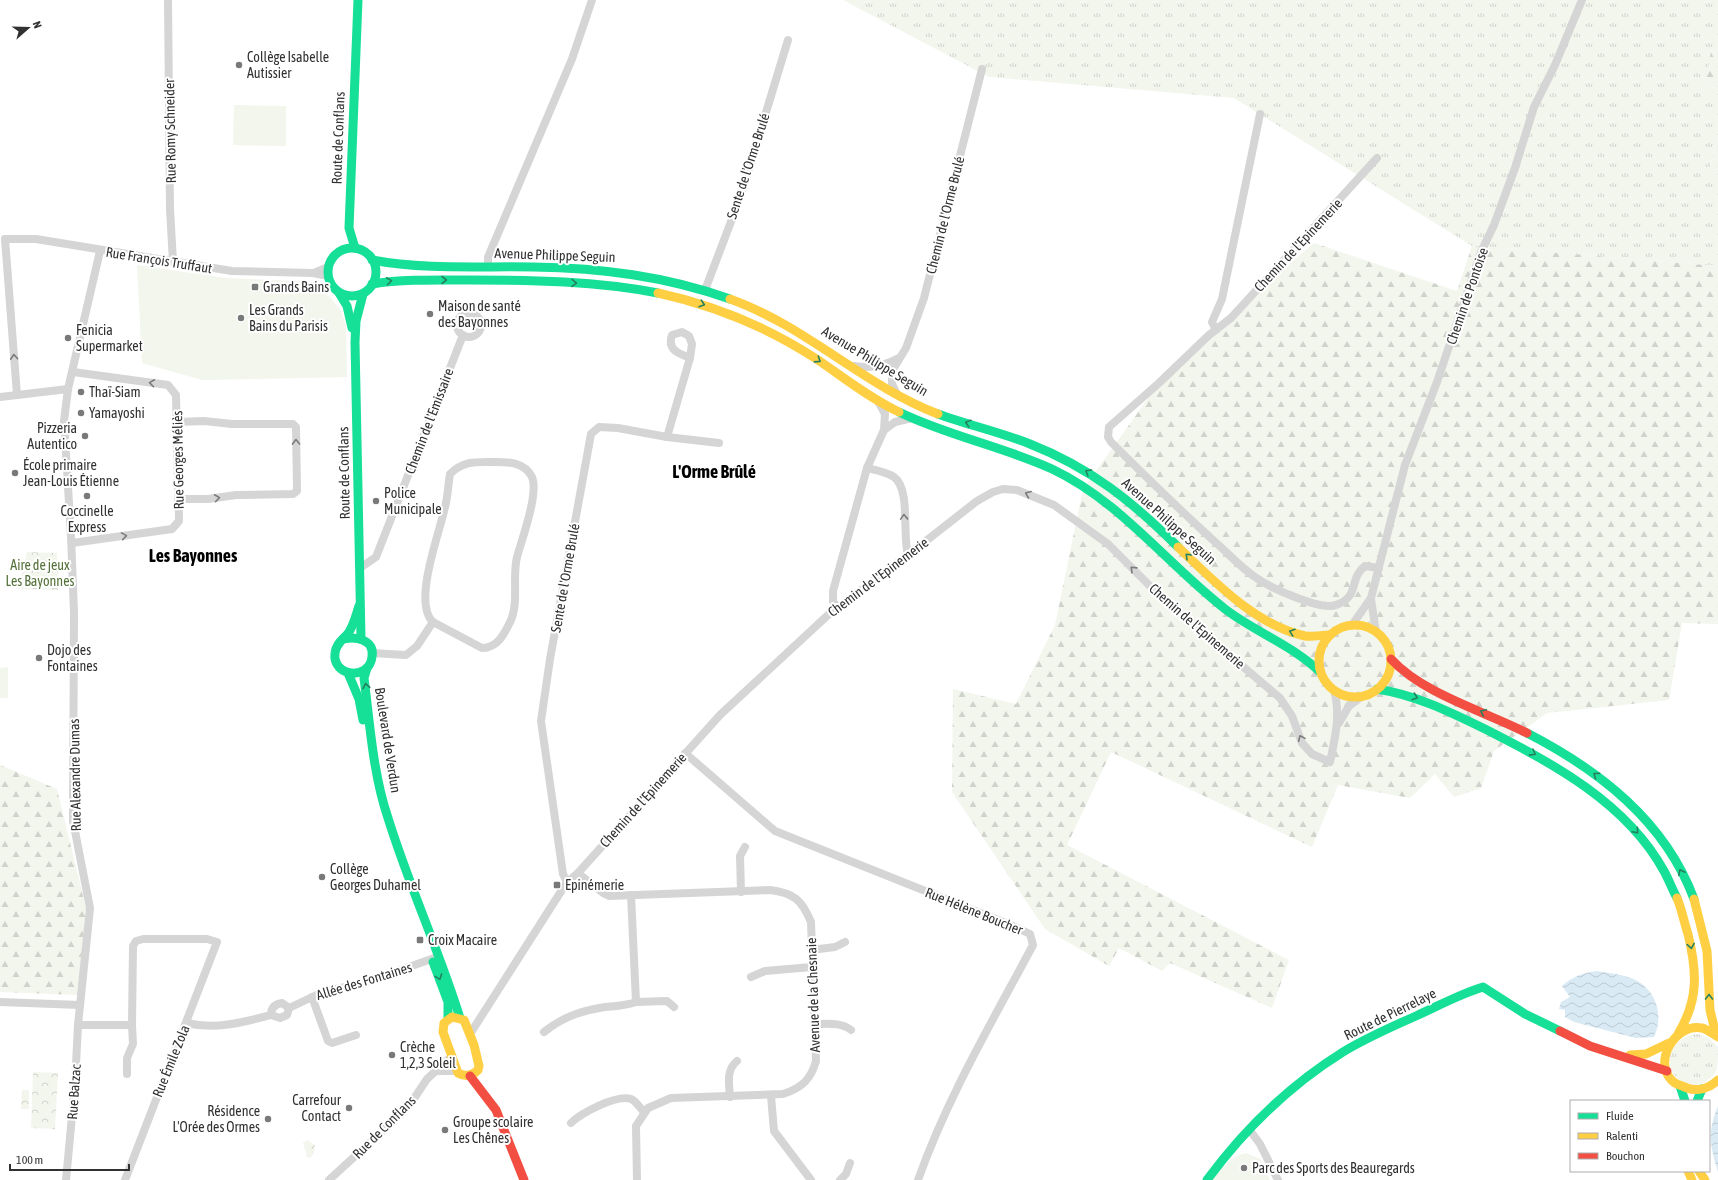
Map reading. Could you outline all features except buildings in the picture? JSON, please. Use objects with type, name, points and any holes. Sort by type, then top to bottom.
[{"type":"main road","name":"Route de Conflans","points":[[355,248],[349,228],[358,0]]},
{"type":"main road","name":"Route de Conflans","points":[[339,252],[349,228]]},
{"type":"main road","points":[[355,248],[365,252],[372,260],[376,272],[372,284],[363,294],[347,296],[339,293],[330,283],[328,266],[330,261],[339,252],[355,248]]},
{"type":"main road","name":"Avenue Philippe Seguin","points":[[372,260],[398,265],[568,268],[615,271],[647,276],[705,290],[741,303],[800,331],[897,394],[931,410],[1048,451],[1076,465],[1135,505],[1220,587],[1253,612],[1285,629],[1301,634],[1316,638],[1330,635]]},
{"type":"main road","name":"Avenue Philippe Seguin","points":[[372,284],[396,280],[579,283],[625,287],[664,294],[712,308],[763,328],[817,359],[876,399],[912,418],[1033,461],[1053,470],[1090,491],[1133,524],[1224,609],[1253,629],[1301,655],[1320,672]]},
{"type":"main road","name":"Route de Conflans","points":[[339,293],[347,306],[355,342]]},
{"type":"main road","name":"Route de Conflans","points":[[361,638],[362,626],[360,603],[355,342],[356,320],[363,294]]},
{"type":"main road","points":[[344,639],[356,636],[361,638],[370,647],[372,658],[367,668],[358,673],[348,673],[339,667],[335,655],[336,648],[344,639],[352,625],[360,603]]},
{"type":"main road","points":[[1391,659],[1386,679],[1377,689],[1361,697],[1344,696],[1334,690],[1325,682],[1320,672],[1320,652],[1330,635],[1340,628],[1352,625],[1365,626],[1376,632],[1386,644],[1391,659],[1401,671],[1420,683],[1509,724],[1577,762],[1615,790],[1650,824],[1677,863],[1691,891],[1701,921],[1708,958],[1710,1016],[1717,1036]]},
{"type":"main road","name":"Boulevard de Verdun","points":[[367,668],[364,678],[373,753],[382,797],[400,857],[436,958],[448,1006],[448,1019],[444,1024],[443,1032],[458,1071]]},
{"type":"main road","name":"Boulevard de Verdun","points":[[348,673],[360,704],[372,776],[381,818],[436,958],[470,1034],[480,1061],[478,1070]]},
{"type":"main road","points":[[1377,689],[1397,692],[1426,701],[1533,753],[1596,794],[1632,827],[1652,851],[1668,877],[1681,907],[1690,938],[1694,967],[1694,999],[1691,1012],[1678,1034],[1669,1043],[1664,1057],[1667,1071],[1675,1082],[1687,1089],[1702,1089],[1718,1080]]},
{"type":"main road","name":"Route de Pierrelaye","points":[[1207,1180],[1224,1157],[1249,1129],[1304,1080],[1363,1040],[1483,987],[1525,1014],[1590,1046],[1667,1071]]},
{"type":"main road","points":[[448,1019],[454,1017],[462,1019]]},
{"type":"main road","points":[[1678,1034],[1687,1029],[1703,1028],[1717,1036]]},
{"type":"main road","name":"Route de Pierrelaye","points":[[1618,1054],[1646,1054],[1669,1043]]},
{"type":"main road","points":[[458,1071],[463,1076],[470,1076],[478,1070],[481,1088]]},
{"type":"main road","points":[[470,1076],[481,1088],[496,1110],[524,1180]]},
{"type":"main road","points":[[1680,1086],[1685,1100]]},
{"type":"main road","points":[[1697,1100],[1702,1089]]},
{"type":"street","name":"Rue Romy Schneider","points":[[168,0],[170,209],[173,262]]},
{"type":"street","points":[[488,266],[488,257],[569,66],[592,0]]},
{"type":"street","name":"Chemin de Pontoise","points":[[1376,632],[1371,598],[1405,465],[1437,382],[1481,252],[1494,226],[1511,179],[1534,107],[1555,66],[1582,0]]},
{"type":"street","name":"Sente de l'Orme Brulé","points":[[705,290],[740,198],[788,40]]},
{"type":"street","name":"Chemin de l'Orme Brulé","points":[[897,394],[892,384],[891,376],[899,358],[906,348],[924,298],[982,69]]},
{"type":"street","points":[[1216,330],[1212,322],[1222,299],[1260,114]]},
{"type":"street","name":"Chemin de l'Epinemerie","points":[[1377,158],[1231,318],[1110,427],[1108,437],[1111,442],[1191,520],[1253,576],[1273,588],[1316,604],[1334,606],[1348,600],[1353,591],[1358,572],[1365,566],[1378,568]]},
{"type":"street","name":"Rue François Truffaut","points":[[17,396],[5,239],[36,240],[232,271],[313,273],[328,276]]},
{"type":"street","name":"Rue Alexandre Dumas","points":[[80,1005],[90,908],[73,821],[74,641],[72,543],[64,421],[68,388],[73,372],[100,251]]},
{"type":"street","points":[[313,273],[328,266]]},
{"type":"street","name":"Chemin de l'Emissaire","points":[[360,568],[376,557],[464,335]]},
{"type":"street","points":[[690,358],[667,437],[719,443]]},
{"type":"street","points":[[854,366],[864,368],[880,366],[899,358]]},
{"type":"street","name":"Rue Georges Méliès","points":[[72,543],[172,529],[179,521],[176,396],[168,385],[73,372]]},
{"type":"street","points":[[0,397],[17,396],[68,388]]},
{"type":"street","points":[[838,607],[833,602],[833,591],[867,468],[884,430],[885,414],[876,399]]},
{"type":"street","points":[[884,430],[895,422],[912,418]]},
{"type":"street","points":[[177,422],[204,421],[232,424],[293,424],[296,427],[297,491],[293,494],[236,495],[208,499],[178,499]]},
{"type":"street","name":"Sente de l'Orme Brulé","points":[[567,882],[563,874],[540,721],[591,434],[599,427],[605,427],[667,437]]},
{"type":"street","points":[[471,461],[517,463],[524,467],[532,477],[533,492],[514,568],[513,614],[504,633],[495,644],[482,648],[433,622],[427,614],[426,583],[429,566],[445,508],[450,474],[463,463],[471,461]]},
{"type":"street","points":[[867,468],[893,476],[904,490],[906,546],[908,555]]},
{"type":"street","name":"Chemin de l'Epinemerie","points":[[470,1034],[483,1011],[567,882],[578,873],[720,715],[838,607],[977,501],[993,492],[1003,489],[1017,490],[1054,505],[1108,544],[1161,597],[1280,698],[1292,716],[1302,743],[1312,754],[1330,762],[1337,728]]},
{"type":"street","name":"Chemin de Pontoise","points":[[1352,625],[1371,598]]},
{"type":"street","points":[[372,653],[406,655],[417,646],[433,622]]},
{"type":"street","points":[[1334,690],[1338,706],[1337,728]]},
{"type":"street","points":[[1337,728],[1349,706],[1361,697]]},
{"type":"street","name":"Rue Hélène Boucher","points":[[685,753],[775,831],[1030,934],[1032,945],[978,1048],[928,1153],[918,1180]]},
{"type":"street","points":[[741,892],[740,856],[745,847]]},
{"type":"street","name":"Avenue de la Chesnaie","points":[[578,873],[609,896],[782,892],[798,900],[804,906],[811,922],[816,1061],[808,1080],[797,1090],[784,1094],[771,1096],[671,1098],[656,1103],[644,1112]]},
{"type":"street","points":[[631,895],[636,1002]]},
{"type":"street","name":"Rue Émile Zola","points":[[125,1180],[187,1023],[217,942],[207,939],[143,939],[136,941],[133,946],[132,1025]]},
{"type":"street","points":[[811,950],[835,947],[845,942]]},
{"type":"street","name":"Allée des Fontaines","points":[[187,1023],[198,1025],[232,1025],[271,1015],[273,1008],[278,1003],[287,1005],[289,1008],[325,991],[361,984],[436,958]]},
{"type":"street","points":[[751,977],[765,971],[812,967]]},
{"type":"street","points":[[312,997],[328,1041],[332,1043],[356,1035]]},
{"type":"street","points":[[544,1032],[559,1020],[590,1010],[627,1005],[636,1002],[667,1001],[674,1007]]},
{"type":"street","points":[[0,1002],[80,1005]]},
{"type":"street","name":"Rue Balzac","points":[[66,1180],[75,1084],[80,1005]]},
{"type":"street","name":"Chemin de l'Epinemerie","points":[[462,1019],[470,1020],[483,1011]]},
{"type":"street","points":[[815,1024],[838,1024],[846,1026],[851,1030]]},
{"type":"street","points":[[78,1025],[132,1025],[134,1044],[127,1058],[127,1074]]},
{"type":"street","name":"Rue de Conflans","points":[[329,1180],[401,1114],[413,1101],[427,1079],[452,1056]]},
{"type":"street","points":[[730,1097],[729,1074],[731,1066],[737,1061]]},
{"type":"street","points":[[436,1071],[458,1071]]},
{"type":"street","points":[[771,1096],[774,1131],[811,1180]]},
{"type":"street","points":[[571,1123],[590,1109],[626,1098],[633,1100],[644,1112],[636,1126],[637,1180]]},
{"type":"street","points":[[1249,1129],[1260,1144],[1278,1180]]},
{"type":"street","points":[[840,1180],[846,1174],[850,1163]]},
{"type":"green space","points":[[843,0],[1718,0],[1718,52],[1712,51],[1705,88],[1718,87],[1718,136],[1710,166],[1718,169],[1718,266],[1472,246],[1234,98],[989,77]]},
{"type":"green space","points":[[1711,51],[1718,52],[1718,87],[1705,88]]},
{"type":"green space","points":[[234,105],[286,106],[286,146],[233,145]]},
{"type":"green space","points":[[1718,136],[1718,169],[1710,167]]},
{"type":"green space","points":[[1314,243],[1457,291],[1472,246],[1718,266],[1718,624],[1682,623],[1669,700],[1547,713],[1494,751],[1481,788],[1454,797],[1435,774],[1410,798],[1338,785],[1312,847],[1111,752],[1067,845],[1289,960],[1272,1008],[1170,963],[1162,971],[1119,948],[1109,966],[1045,929],[952,792],[953,689],[1016,704],[1055,625],[1083,489],[1172,365]]},
{"type":"green space","name":"Les Grands Bains du Parisis","points":[[137,265],[225,278],[302,281],[316,286],[331,298],[341,311],[346,325],[347,377],[202,380],[142,363]]},
{"type":"green space","name":"Aire de jeux Les Bayonnes","points":[[27,552],[57,553],[58,590],[18,589]]},
{"type":"green space","points":[[8,667],[8,698],[0,698],[0,668]]},
{"type":"green space","points":[[0,765],[57,789],[86,908],[78,995],[0,992]]},
{"type":"green space","points":[[1698,1034],[1709,1038],[1718,1047],[1718,1062],[1716,1072],[1710,1079],[1698,1086],[1678,1079],[1670,1064],[1670,1057],[1677,1043],[1683,1038]]},
{"type":"green space","points":[[33,1072],[58,1073],[55,1129],[31,1128]]},
{"type":"green space","points":[[22,1090],[29,1090],[29,1109],[21,1109]]},
{"type":"green space","points":[[307,1140],[315,1145],[314,1153],[310,1158],[307,1156],[303,1143]]},
{"type":"green space","name":"Parc des Sports des Beauregards","points":[[1246,1153],[1260,1159],[1270,1180],[1213,1180],[1227,1163]]},
{"type":"water","points":[[1597,971],[1631,978],[1646,988],[1656,1002],[1658,1011],[1657,1028],[1654,1037],[1636,1038],[1574,1022],[1565,1017],[1565,1010],[1559,1009],[1561,1002],[1570,997],[1562,986],[1578,976]]},
{"type":"water","points":[[1718,1106],[1718,1172],[1713,1154],[1711,1131]]},
{"type":"traffic: fast","points":[[355,248],[349,228],[358,0]]},
{"type":"traffic: fast","points":[[347,248],[357,248],[369,255],[376,267],[376,272],[376,277],[369,289],[357,296],[347,296],[339,292],[332,285],[328,277],[328,267],[332,259],[339,252],[347,248]]},
{"type":"traffic: fast","points":[[372,260],[412,265],[452,267],[533,267],[583,269],[657,279],[681,284],[730,299]]},
{"type":"traffic: fast","points":[[372,284],[420,280],[541,281],[611,286],[658,293]]},
{"type":"traffic: fast","points":[[339,293],[347,306],[352,328]]},
{"type":"traffic: fast","points":[[361,638],[355,342],[356,321],[363,294]]},
{"type":"traffic: fast","points":[[899,412],[937,428],[1033,461],[1077,482],[1121,515],[1203,591],[1225,609],[1249,625],[1286,646],[1309,662],[1320,672]]},
{"type":"traffic: fast","points":[[938,414],[1030,444],[1073,464],[1092,475],[1127,501],[1178,547]]},
{"type":"traffic: fast","points":[[344,639],[354,638],[364,640],[371,647],[372,657],[365,670],[358,673],[345,671],[339,667],[336,661],[335,653],[340,641],[351,629],[359,606]]},
{"type":"traffic: fast","points":[[367,668],[364,678],[370,731],[375,767],[383,801],[396,843],[443,968],[460,1018]]},
{"type":"traffic: fast","points":[[348,673],[359,699],[363,720]]},
{"type":"traffic: fast","points":[[1377,689],[1405,695],[1459,716],[1536,756],[1585,787],[1629,824],[1648,846],[1664,871],[1677,898]]},
{"type":"traffic: fast","points":[[1527,733],[1579,764],[1604,781],[1627,801],[1666,845],[1681,871],[1694,899]]},
{"type":"traffic: fast","points":[[433,962],[448,1002],[448,1019]]},
{"type":"traffic: fast","points":[[1207,1180],[1221,1161],[1252,1126],[1286,1094],[1323,1065],[1370,1037],[1457,997],[1483,987],[1525,1014],[1560,1031]]},
{"type":"traffic: fast","points":[[1680,1086],[1685,1100]]},
{"type":"traffic: fast","points":[[1697,1100],[1702,1089]]},
{"type":"traffic: slow","points":[[658,293],[699,304],[739,318],[778,336],[815,358],[877,400],[899,412]]},
{"type":"traffic: slow","points":[[730,299],[784,324],[885,388],[938,414]]},
{"type":"traffic: slow","points":[[1178,547],[1236,600],[1269,622],[1305,636],[1330,635]]},
{"type":"traffic: slow","points":[[1355,625],[1375,631],[1385,641],[1391,661],[1385,681],[1375,691],[1355,697],[1335,691],[1325,681],[1319,661],[1325,641],[1335,631],[1355,625]]},
{"type":"traffic: slow","points":[[1677,898],[1688,934],[1694,973],[1693,997],[1690,1009],[1678,1034]]},
{"type":"traffic: slow","points":[[1694,899],[1707,951],[1710,1010],[1716,1035]]},
{"type":"traffic: slow","points":[[452,1017],[464,1020],[474,1045],[479,1066],[478,1070],[471,1075],[463,1075],[458,1073],[443,1032],[444,1023],[452,1017]]},
{"type":"traffic: slow","points":[[1718,1037],[1708,1030],[1702,1028],[1692,1028],[1675,1038],[1669,1046],[1665,1056],[1665,1066],[1668,1075],[1675,1083],[1695,1090],[1711,1085],[1718,1080]]},
{"type":"traffic: slow","points":[[1630,1055],[1646,1054],[1669,1043]]},
{"type":"traffic: slow","points":[[1688,1172],[1692,1180]]},
{"type":"traffic: slow","points":[[1700,1172],[1705,1180]]},
{"type":"traffic: jam","points":[[1391,659],[1404,671],[1437,692],[1527,733]]},
{"type":"traffic: jam","points":[[1560,1031],[1590,1046],[1667,1071]]},
{"type":"traffic: jam","points":[[470,1076],[496,1110],[524,1180]]},
{"type":"place","name":"Collège Isabelle Autissier","points":[[239,65]]},
{"type":"place","name":"Grands Bains","points":[[255,287]]},
{"type":"place","name":"Maison de santé des Bayonnes","points":[[430,314]]},
{"type":"place","name":"Les Grands Bains du Parisis","points":[[241,318]]},
{"type":"place","name":"Fenicia Supermarket","points":[[68,338]]},
{"type":"place","name":"Thaï-Siam","points":[[81,392]]},
{"type":"place","name":"Yamayoshi","points":[[81,413]]},
{"type":"place","name":"Pizzeria Autentico","points":[[85,436]]},
{"type":"place","name":"École primaire Jean-Louis Étienne","points":[[15,473]]},
{"type":"place","name":"Coccinelle Express","points":[[87,496]]},
{"type":"place","name":"Police Municipale","points":[[376,501]]},
{"type":"place","name":"Dojo des Fontaines","points":[[39,658]]},
{"type":"place","name":"Collège Georges Duhamel","points":[[322,877]]},
{"type":"place","name":"Epinémerie","points":[[557,885]]},
{"type":"place","name":"Croix Macaire","points":[[420,940]]},
{"type":"place","name":"Crèche 1,2,3 Soleil","points":[[392,1055]]},
{"type":"place","name":"Carrefour Contact","points":[[349,1108]]},
{"type":"place","name":"Résidence L'Orée des Ormes","points":[[268,1119]]},
{"type":"place","name":"Groupe scolaire Les Chênes","points":[[445,1130]]},
{"type":"place","name":"Parc des Sports des Beauregards","points":[[1244,1168]]},
{"type":"district","name":"L'Orme Brûlé","points":[[714,471]]},
{"type":"district","name":"Les Bayonnes","points":[[193,555]]}]
